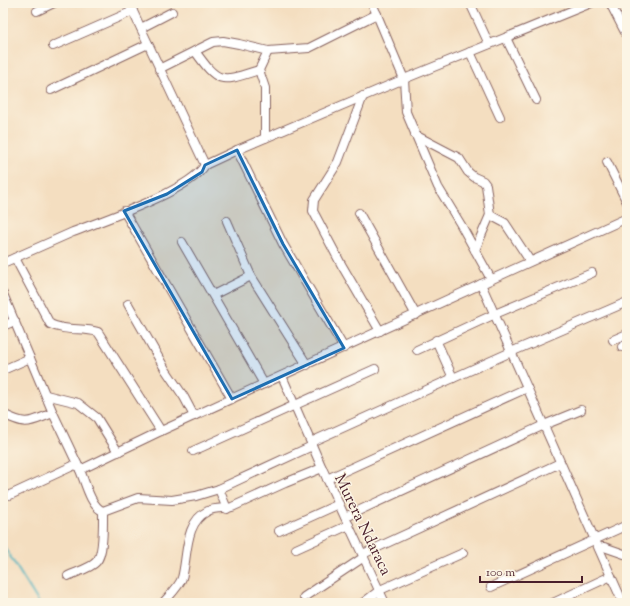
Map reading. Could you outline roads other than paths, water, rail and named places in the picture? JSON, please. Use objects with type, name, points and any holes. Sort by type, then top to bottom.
[{"type":"street","points":[[37,10],[54,3]]},
{"type":"street","points":[[129,3],[206,166]]},
{"type":"street","points":[[372,3],[404,79],[406,112],[415,135],[438,187],[491,279]]},
{"type":"street","points":[[470,3],[490,44]]},
{"type":"street","points":[[3,263],[167,194],[202,172],[206,166],[237,150],[363,96],[591,3]]},
{"type":"street","points":[[610,3],[627,36]]},
{"type":"street","points":[[52,46],[133,11]]},
{"type":"street","points":[[140,28],[172,12]]},
{"type":"street","points":[[159,69],[213,42],[223,41],[268,51],[309,48],[377,14]]},
{"type":"street","points":[[506,38],[536,100]]},
{"type":"street","points":[[51,90],[148,44]]},
{"type":"street","points":[[195,51],[208,70],[220,78],[230,79],[259,70]]},
{"type":"street","points":[[265,138],[265,88],[259,70],[268,51]]},
{"type":"street","points":[[470,52],[500,117]]},
{"type":"street","points":[[363,96],[338,162],[314,200],[314,211],[341,264],[380,331]]},
{"type":"street","points":[[415,135],[459,158],[468,172],[474,177],[484,181],[486,185],[490,215],[475,250]]},
{"type":"street","points":[[237,150],[283,244],[344,348]]},
{"type":"street","points":[[607,162],[627,202]]},
{"type":"street","points":[[124,211],[232,399]]},
{"type":"street","points":[[359,213],[416,314]]},
{"type":"street","points":[[490,215],[505,223],[530,261]]},
{"type":"street","points":[[10,495],[118,452],[530,261],[627,218]]},
{"type":"street","points":[[227,221],[251,276],[307,365]]},
{"type":"street","points":[[182,242],[264,384]]},
{"type":"street","points":[[15,258],[50,324],[58,328],[85,331],[92,330],[98,332],[161,431]]},
{"type":"street","points":[[416,350],[495,314],[592,273]]},
{"type":"street","points":[[213,295],[251,276]]},
{"type":"street","points":[[481,284],[623,603]]},
{"type":"street","points":[[3,294],[53,413],[79,467],[94,504],[99,510],[103,511],[138,498],[172,500],[196,496],[219,489],[311,444],[453,378],[627,302]]},
{"type":"street","points":[[128,304],[194,416]]},
{"type":"street","points":[[3,326],[15,321]]},
{"type":"street","points":[[613,340],[627,334]]},
{"type":"street","points":[[436,340],[453,378]]},
{"type":"street","points":[[3,370],[30,358]]},
{"type":"street","points":[[193,451],[375,369]]},
{"type":"street","points":[[282,376],[322,468]]},
{"type":"street","points":[[327,478],[527,388]]},
{"type":"street","points":[[46,395],[78,403],[97,418],[118,452]]},
{"type":"street","points":[[345,517],[544,425],[581,410]]},
{"type":"street","points":[[3,414],[19,422],[26,423],[53,413]]},
{"type":"street","points":[[304,597],[364,556],[560,463]]},
{"type":"street","name":"Murera Ndaraca","points":[[163,603],[181,580],[191,531],[197,520],[206,512],[210,510],[226,509],[322,468],[385,603]]},
{"type":"street","points":[[219,489],[226,509]]},
{"type":"street","points":[[279,531],[339,504]]},
{"type":"street","points":[[68,576],[96,563],[99,558],[101,549],[103,511]]},
{"type":"street","points":[[296,549],[349,525]]},
{"type":"street","points":[[491,587],[627,525]]},
{"type":"street","points":[[599,548],[604,547],[627,555]]},
{"type":"street","points":[[363,603],[380,590],[463,553]]},
{"type":"street","points":[[553,603],[611,576]]},
{"type":"waterway","points":[[3,545],[39,603]]}]
